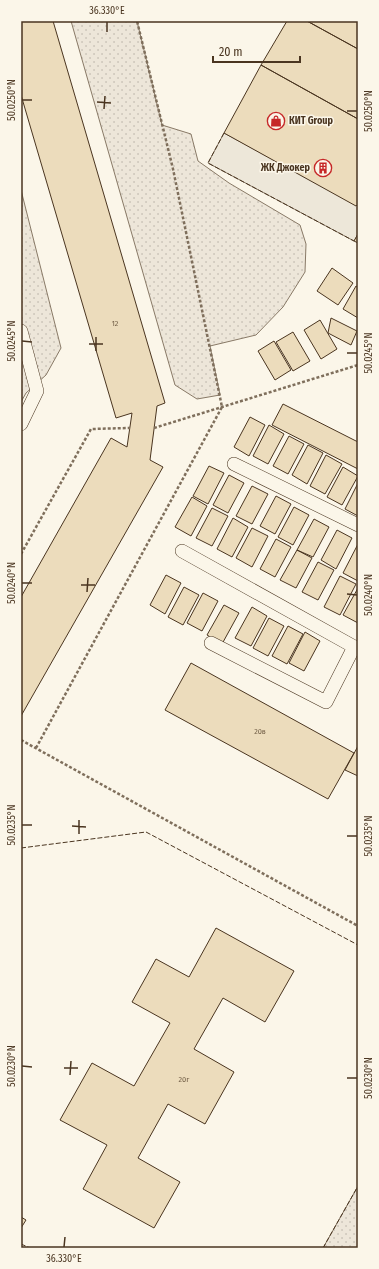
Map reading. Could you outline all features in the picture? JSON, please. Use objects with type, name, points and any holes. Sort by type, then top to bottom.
[{"type":"lane","points":[[21,331],[37,391],[21,424]]},
{"type":"lane","points":[[234,464],[358,525]]},
{"type":"lane","points":[[182,551],[356,648],[326,702],[211,643]]},
{"type":"path","points":[[36,748],[222,407],[173,169],[138,21]]},
{"type":"path","points":[[154,428],[358,365]]},
{"type":"path","points":[[21,554],[91,429],[130,428]]},
{"type":"path","points":[[21,746],[22,741],[36,748],[358,926]]},
{"type":"shaded area","points":[[71,21],[137,21],[162,125],[191,134],[198,161],[229,183],[300,225],[306,244],[305,272],[283,307],[256,335],[210,346],[220,395],[197,399],[175,385]]},
{"type":"shaded area","points":[[224,133],[358,205],[358,234],[354,241],[208,163]]},
{"type":"shaded area","points":[[21,190],[61,348],[46,375],[26,393],[21,402]]},
{"type":"shaded area","points":[[358,1186],[358,1248],[323,1248]]},
{"type":"building","points":[[21,21],[53,21],[165,403],[157,406],[150,460],[163,467],[21,716],[21,597],[111,438],[127,447],[132,413],[116,418],[21,95]]},
{"type":"building","points":[[287,21],[307,21],[358,49],[358,119],[261,65]]},
{"type":"building","points":[[307,21],[358,21],[358,49]]},
{"type":"building","name":"ЖК Джокер","points":[[261,65],[358,119],[358,204],[356,206],[224,133]]},
{"type":"building","points":[[358,234],[358,243],[354,241]]},
{"type":"building","points":[[332,268],[353,283],[338,305],[317,291]]},
{"type":"building","points":[[356,286],[358,287],[358,318],[343,309]]},
{"type":"building","points":[[331,318],[357,331],[351,345],[328,333]]},
{"type":"building","points":[[320,320],[337,349],[321,359],[304,330]]},
{"type":"building","points":[[293,332],[310,361],[293,371],[276,342]]},
{"type":"building","points":[[274,341],[291,370],[275,380],[258,351]]},
{"type":"building","points":[[283,404],[358,442],[358,469],[272,425]]},
{"type":"building","points":[[250,417],[265,425],[249,456],[234,447]]},
{"type":"building","points":[[269,425],[284,434],[268,464],[253,456]]},
{"type":"building","points":[[289,436],[304,444],[288,474],[273,466]]},
{"type":"building","points":[[308,445],[323,453],[307,484],[292,475]]},
{"type":"building","points":[[326,455],[342,464],[325,494],[310,486]]},
{"type":"building","points":[[209,466],[224,473],[208,504],[193,496]]},
{"type":"building","points":[[343,467],[358,476],[342,505],[327,497]]},
{"type":"building","points":[[229,475],[244,483],[228,513],[213,505]]},
{"type":"building","points":[[358,483],[358,516],[345,509]]},
{"type":"building","points":[[252,486],[268,494],[252,524],[236,516]]},
{"type":"building","points":[[276,496],[291,504],[275,534],[260,526]]},
{"type":"building","points":[[192,497],[207,506],[191,536],[175,527]]},
{"type":"building","points":[[294,507],[309,515],[293,545],[278,537]]},
{"type":"building","points":[[212,508],[228,516],[212,546],[196,538]]},
{"type":"building","points":[[233,518],[248,527],[232,557],[217,549]]},
{"type":"building","points":[[314,519],[329,527],[313,557],[297,550]]},
{"type":"building","points":[[252,528],[268,536],[252,567],[236,558]]},
{"type":"building","points":[[337,530],[352,538],[336,569],[321,560]]},
{"type":"building","points":[[276,539],[291,547],[275,577],[260,569]]},
{"type":"building","points":[[358,544],[358,581],[343,573]]},
{"type":"building","points":[[297,550],[312,558],[296,588],[280,580]]},
{"type":"building","points":[[318,562],[334,570],[318,600],[302,592]]},
{"type":"building","points":[[166,575],[181,583],[165,614],[150,605]]},
{"type":"building","points":[[340,576],[356,584],[340,615],[324,607]]},
{"type":"building","points":[[184,587],[199,595],[183,625],[168,617]]},
{"type":"building","points":[[358,588],[358,623],[343,615]]},
{"type":"building","points":[[203,593],[218,601],[202,631],[187,623]]},
{"type":"building","points":[[224,605],[239,613],[222,644],[207,635]]},
{"type":"building","points":[[252,607],[267,616],[251,646],[235,638]]},
{"type":"building","points":[[269,618],[284,626],[268,656],[253,648]]},
{"type":"building","points":[[288,626],[303,634],[287,664],[272,656]]},
{"type":"building","points":[[305,632],[320,641],[304,671],[289,663]]},
{"type":"building","points":[[191,663],[354,753],[328,799],[165,710]]},
{"type":"building","points":[[358,746],[358,776],[345,770]]},
{"type":"building","points":[[216,928],[294,971],[265,1022],[223,998],[194,1049],[234,1072],[205,1124],[168,1104],[138,1158],[180,1182],[154,1228],[83,1189],[107,1145],[60,1120],[92,1063],[134,1086],[170,1023],[132,1002],[156,959],[189,977]]},
{"type":"building","points":[[21,1217],[26,1220],[21,1228]]},
{"type":"fence","points":[[224,133],[208,163],[354,241]]},
{"type":"fence","points":[[21,848],[146,832],[358,945]]},
{"type":"fence","points":[[323,1248],[358,1186]]},
{"type":"fence","points":[[21,1244],[30,1248]]},
{"type":"place","name":"КИТ Group","points":[[276,121]]},
{"type":"place","name":"ЖК Джокер","points":[[323,168]]}]
